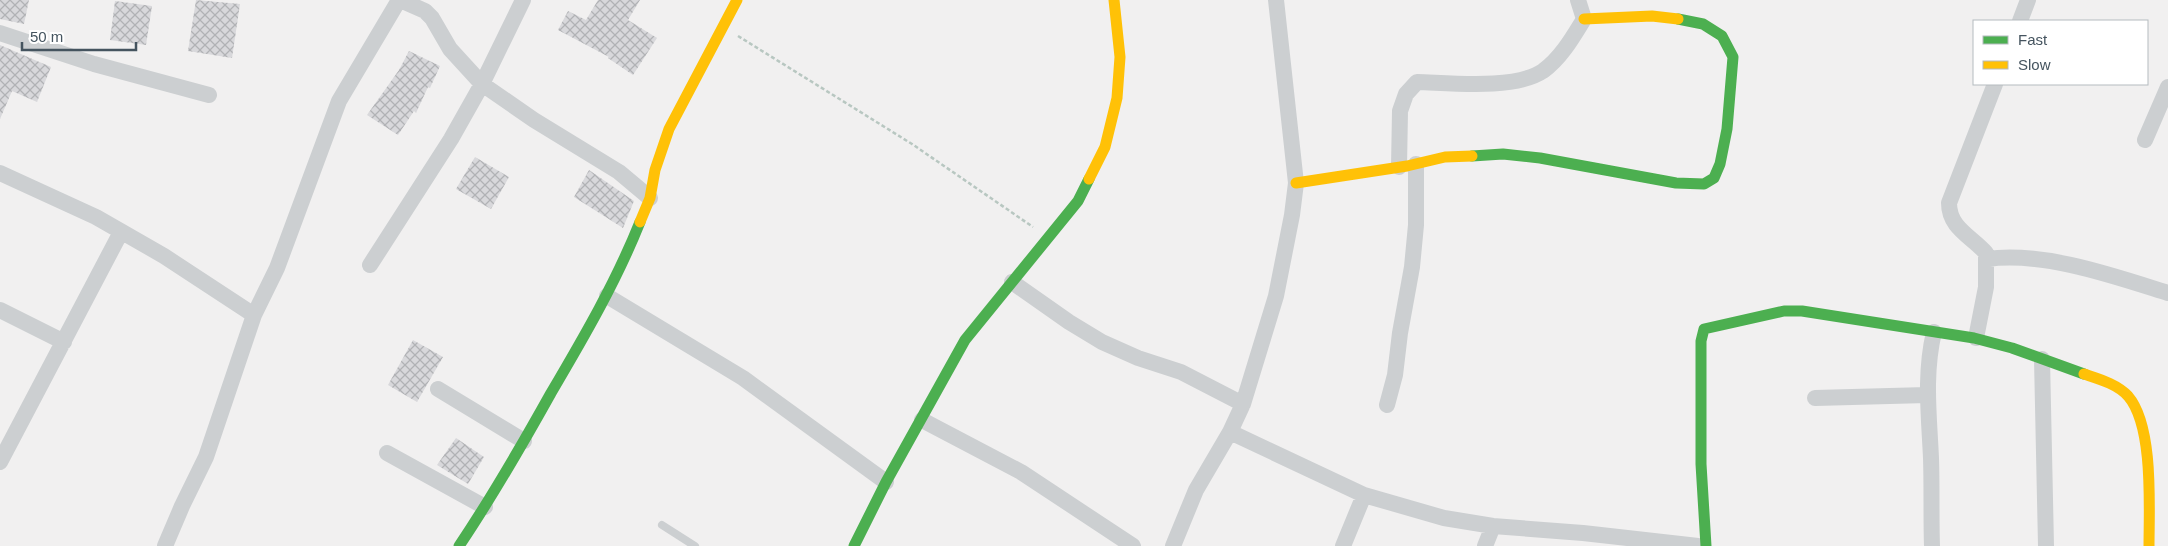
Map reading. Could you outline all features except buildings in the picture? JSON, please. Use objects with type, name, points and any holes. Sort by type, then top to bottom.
[{"type":"street","points":[[165,546],[206,457],[254,315],[277,268],[339,101],[400,0],[425,11],[432,18],[450,49],[482,84],[534,120],[619,172],[650,198]]},
{"type":"street","points":[[370,265],[451,139],[482,84],[523,0]]},
{"type":"street","points":[[462,545],[486,507],[607,296],[625,259],[650,198],[655,170],[669,129],[737,0]]},
{"type":"street","points":[[854,546],[886,482],[965,340],[1078,201],[1105,147],[1117,98],[1120,58],[1114,0]]},
{"type":"street","points":[[1172,546],[1196,490],[1230,432],[1242,404],[1276,296],[1292,215],[1296,183],[1276,0]]},
{"type":"street","points":[[1399,167],[1400,111],[1406,94],[1417,82],[1521,81],[1544,70],[1567,47],[1584,19],[1578,0]]},
{"type":"street","points":[[2020,20],[2028,0]]},
{"type":"street","points":[[1296,183],[1399,167],[1445,157],[1503,154],[1540,158],[1676,183],[1704,184],[1714,178],[1720,164],[1727,129],[1733,57],[1722,36],[1703,24],[1685,20],[1652,16],[1584,19]]},
{"type":"street","points":[[0,33],[94,64],[209,95]]},
{"type":"street","points":[[1976,338],[1986,287],[1986,253],[1954,224],[1949,212],[1949,203],[1995,85]]},
{"type":"street","points":[[2145,140],[2168,87]]},
{"type":"street","points":[[1387,405],[1396,375],[1400,333],[1412,267],[1416,225],[1416,164]]},
{"type":"street","points":[[0,173],[96,217],[164,256],[254,315]]},
{"type":"street","points":[[0,462],[121,232]]},
{"type":"street","points":[[1987,259],[2004,256],[2050,262],[2119,278],[2168,293]]},
{"type":"street","points":[[1012,282],[1068,322],[1102,342],[1138,358],[1181,372],[1242,404]]},
{"type":"street","points":[[607,296],[743,378],[886,482]]},
{"type":"street","points":[[0,310],[64,342]]},
{"type":"street","points":[[1706,546],[1701,464],[1702,341],[1704,329],[1784,311],[1802,311],[1976,338],[2042,359],[2119,388],[2130,398],[2137,411],[2147,460],[2149,546]]},
{"type":"street","points":[[1932,546],[1931,457],[1927,394],[1929,352],[1934,332]]},
{"type":"street","points":[[2042,359],[2046,546]]},
{"type":"street","points":[[438,389],[524,441]]},
{"type":"street","points":[[1815,398],[1927,394]]},
{"type":"street","points":[[922,420],[1021,472],[1133,546]]},
{"type":"street","points":[[1230,432],[1364,495],[1444,518],[1493,526],[1583,533],[1673,545],[1698,546]]},
{"type":"street","points":[[387,453],[486,507]]},
{"type":"street","points":[[1343,546],[1364,495]]},
{"type":"street","points":[[1485,546],[1493,526]]},
{"type":"lane","points":[[662,526],[695,546]]},
{"type":"path","points":[[724,27],[912,144],[1049,237]]},
{"type":"traffic: fast","points":[[1472,156],[1503,154],[1540,158],[1676,183],[1704,184],[1714,178],[1720,164],[1727,129],[1733,57],[1722,36],[1703,24],[1678,19]]},
{"type":"traffic: fast","points":[[854,546],[886,482],[965,340],[1078,201],[1089,179]]},
{"type":"traffic: fast","points":[[459,546],[507,471],[587,330],[621,266],[640,222]]},
{"type":"traffic: fast","points":[[1706,546],[1701,464],[1701,341],[1704,329],[1784,311],[1802,311],[1974,338],[2012,348],[2084,374]]},
{"type":"traffic: slow","points":[[640,222],[650,198],[655,170],[669,129],[737,0]]},
{"type":"traffic: slow","points":[[1089,179],[1105,147],[1117,98],[1120,57],[1114,0]]},
{"type":"traffic: slow","points":[[1584,19],[1652,16],[1678,19]]},
{"type":"traffic: slow","points":[[1296,183],[1407,166],[1445,157],[1472,156]]},
{"type":"traffic: slow","points":[[2084,374],[2119,388],[2128,396],[2136,409],[2142,427],[2148,468],[2149,546]]}]
